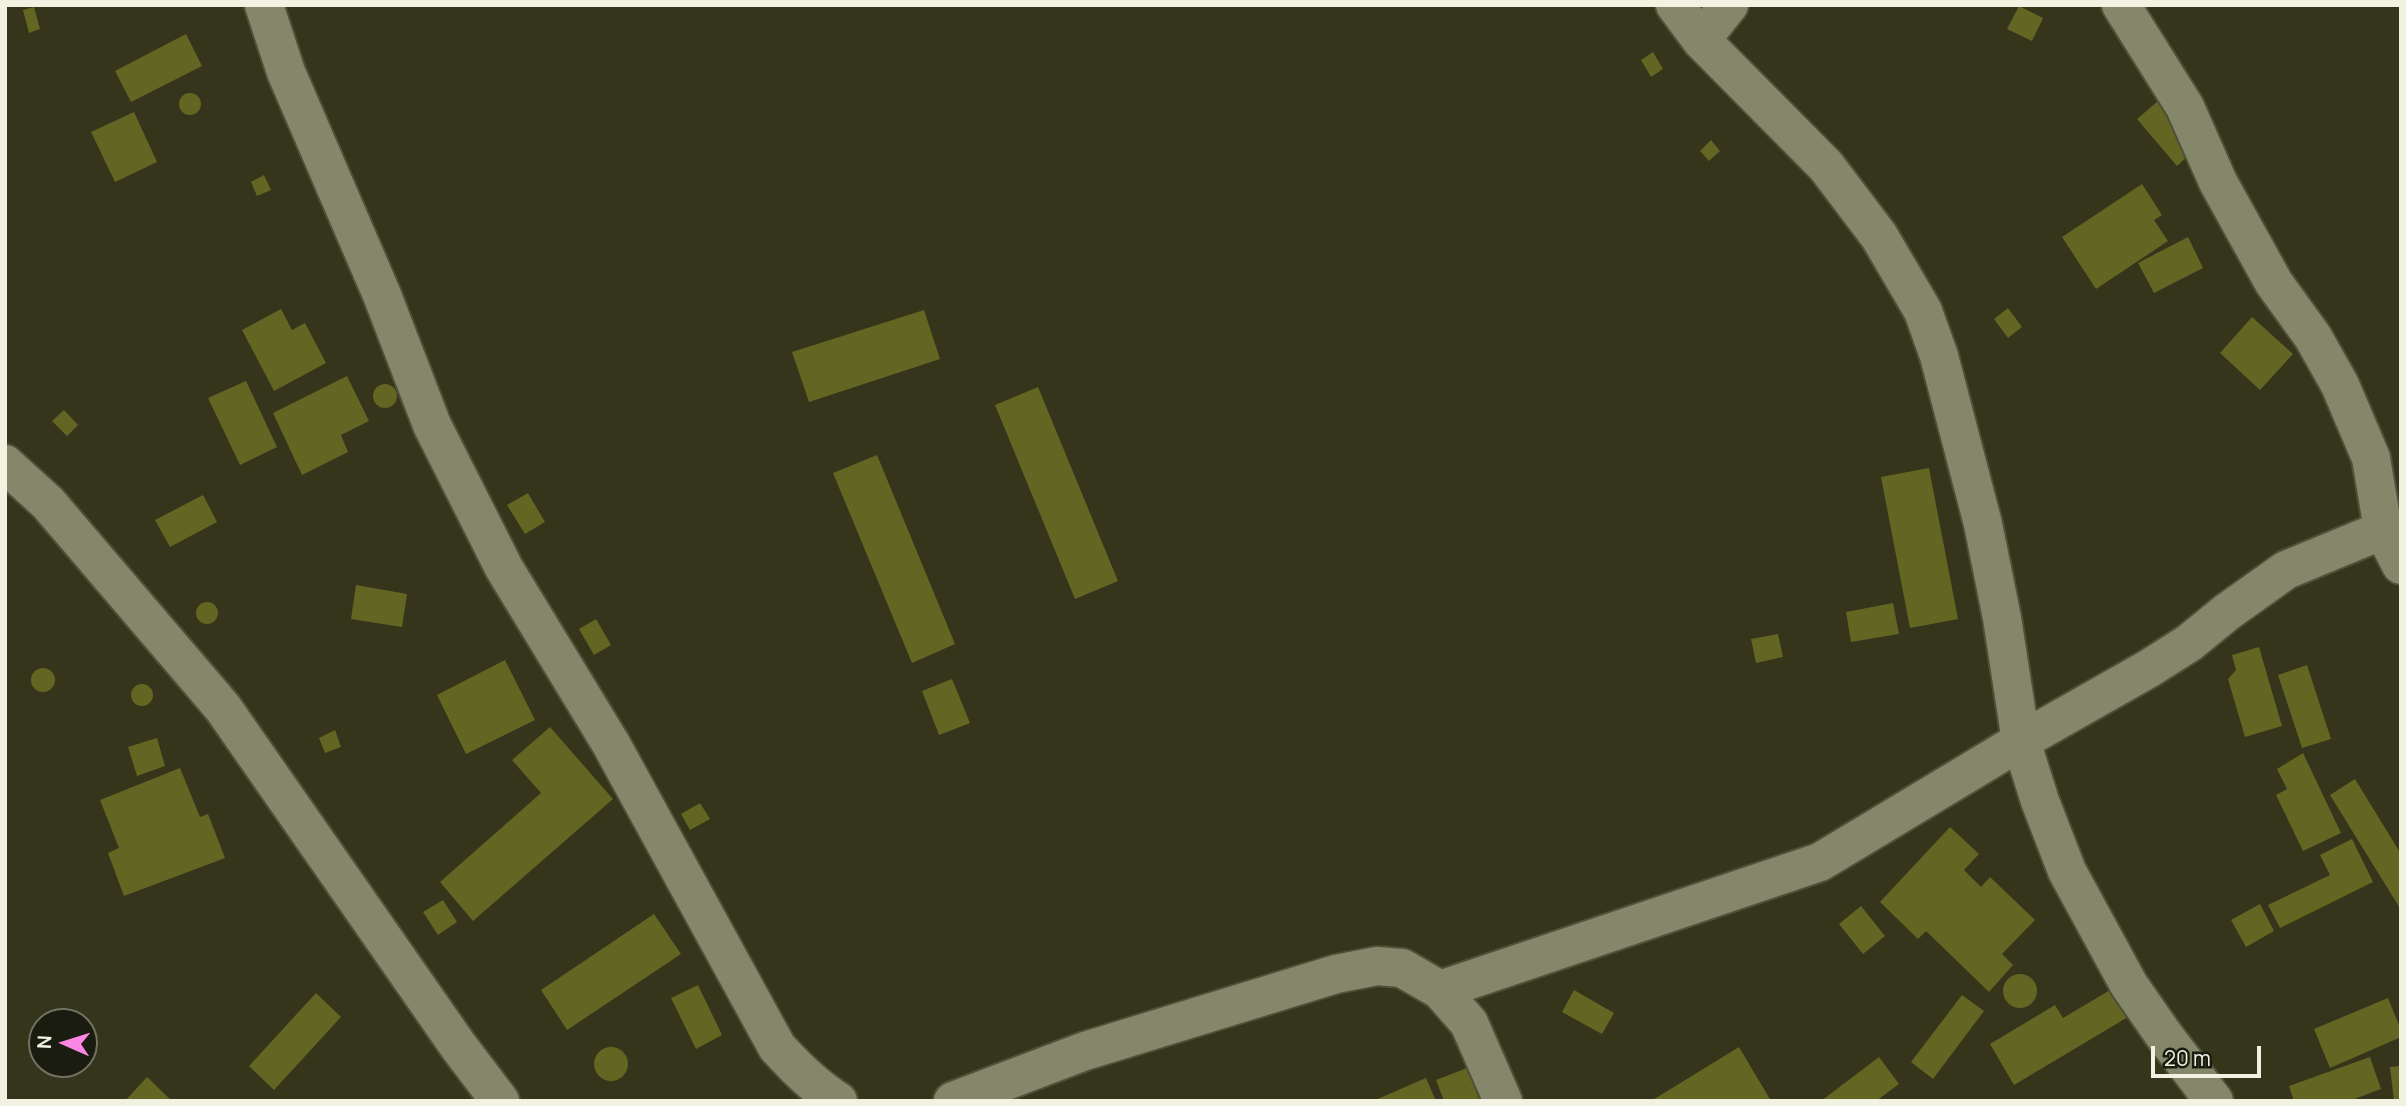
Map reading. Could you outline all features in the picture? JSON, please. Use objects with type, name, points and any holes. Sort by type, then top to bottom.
[{"type":"street","points":[[264,5],[286,72],[382,295],[432,425],[504,568],[611,744],[777,1047],[799,1071],[838,1101]]},
{"type":"street","points":[[1675,5],[1701,40],[1826,166],[1879,236],[1923,311],[1939,356],[1983,524],[2002,618],[2021,740],[2040,801],[2067,872],[2129,985],[2214,1101]]},
{"type":"street","points":[[1701,40],[1729,5]]},
{"type":"street","points":[[2121,5],[2185,107],[2218,182],[2274,283],[2313,337],[2386,454],[2383,530],[2401,565]]},
{"type":"street","points":[[5,464],[48,503],[223,708],[459,1047],[500,1101]]},
{"type":"street","points":[[1440,990],[1820,862],[2021,740],[2113,690],[2189,643],[2286,570],[2383,530]]},
{"type":"street","points":[[953,1101],[1085,1051],[1336,974],[1377,966],[1402,968],[1440,990],[1469,1023],[1503,1101]]},
{"type":"building","points":[[2019,6],[2043,18],[2032,41],[2007,29]]},
{"type":"building","points":[[34,7],[40,29],[29,33],[23,10]]},
{"type":"building","points":[[186,34],[202,66],[131,102],[115,71]]},
{"type":"building","points":[[1653,52],[1663,69],[1651,77],[1641,60]]},
{"type":"building","points":[[186,93],[194,93],[201,100],[201,108],[194,115],[186,115],[179,108],[179,100]]},
{"type":"building","points":[[2158,101],[2198,147],[2177,166],[2137,119]]},
{"type":"building","points":[[134,112],[157,162],[115,182],[91,132]]},
{"type":"building","points":[[1711,140],[1720,151],[1709,161],[1700,151]]},
{"type":"building","points":[[264,175],[271,190],[257,196],[251,182]]},
{"type":"building","points":[[2142,184],[2162,215],[2154,220],[2168,241],[2096,289],[2062,237]]},
{"type":"building","points":[[2188,237],[2203,268],[2154,293],[2138,263]]},
{"type":"building","points":[[2008,308],[2022,327],[2008,338],[1994,319]]},
{"type":"building","points":[[281,309],[292,330],[305,323],[326,363],[274,391],[242,330]]},
{"type":"building","points":[[924,310],[940,359],[809,402],[792,352]]},
{"type":"building","points":[[2252,317],[2293,354],[2260,390],[2220,353]]},
{"type":"building","points":[[347,376],[369,421],[341,435],[348,452],[302,475],[273,413]]},
{"type":"building","points":[[246,381],[277,447],[240,465],[208,398]]},
{"type":"building","points":[[385,384],[393,388],[397,396],[393,404],[385,408],[377,404],[373,396],[377,388]]},
{"type":"building","points":[[1038,387],[1118,581],[1075,599],[995,405]]},
{"type":"building","points":[[64,410],[78,425],[67,436],[52,421]]},
{"type":"building","points":[[877,455],[955,644],[912,663],[833,473]]},
{"type":"building","points":[[1929,468],[1958,619],[1910,628],[1881,477]]},
{"type":"building","points":[[528,493],[545,522],[525,534],[507,505]]},
{"type":"building","points":[[203,495],[217,522],[170,547],[155,520]]},
{"type":"building","points":[[356,585],[407,594],[402,627],[351,619]]},
{"type":"building","points":[[203,602],[211,602],[218,609],[218,617],[211,624],[203,624],[196,617],[196,609]]},
{"type":"building","points":[[1893,603],[1899,634],[1851,642],[1846,612]]},
{"type":"building","points":[[596,619],[611,645],[594,655],[579,629]]},
{"type":"building","points":[[1778,634],[1783,657],[1756,663],[1751,639]]},
{"type":"building","points":[[2259,647],[2282,726],[2245,737],[2228,679],[2236,670],[2232,655]]},
{"type":"building","points":[[505,660],[535,720],[466,754],[437,695]]},
{"type":"building","points":[[2307,665],[2331,739],[2302,748],[2278,675]]},
{"type":"building","points":[[43,668],[51,672],[55,680],[51,688],[43,692],[35,688],[31,680],[35,672]]},
{"type":"building","points":[[952,679],[970,723],[939,735],[922,691]]},
{"type":"building","points":[[138,684],[146,684],[153,691],[153,699],[146,706],[138,706],[131,699],[131,691]]},
{"type":"building","points":[[550,727],[613,799],[473,921],[440,882],[541,793],[512,760]]},
{"type":"building","points":[[335,730],[341,747],[325,753],[319,738]]},
{"type":"building","points":[[157,738],[165,766],[137,776],[128,747]]},
{"type":"building","points":[[2303,753],[2341,833],[2303,851],[2276,795],[2287,789],[2277,769]]},
{"type":"building","points":[[180,768],[200,817],[208,814],[225,858],[124,896],[108,853],[119,848],[100,800]]},
{"type":"building","points":[[2355,779],[2401,854],[2401,910],[2330,795]]},
{"type":"building","points":[[700,803],[710,819],[690,830],[681,814]]},
{"type":"building","points":[[1950,827],[1979,854],[1964,870],[1981,887],[1990,877],[2035,920],[2002,954],[2013,965],[1989,992],[1926,931],[1918,939],[1880,902]]},
{"type":"building","points":[[2352,839],[2373,882],[2280,928],[2268,905],[2330,875],[2320,855]]},
{"type":"building","points":[[443,900],[457,922],[438,935],[423,912]]},
{"type":"building","points":[[2260,904],[2274,931],[2246,947],[2231,920]]},
{"type":"building","points":[[1861,906],[1885,936],[1863,954],[1839,924]]},
{"type":"building","points":[[654,914],[681,954],[567,1030],[541,990]]},
{"type":"building","points":[[2020,974],[2032,979],[2037,991],[2032,1003],[2020,1008],[2008,1003],[2003,991],[2008,979]]},
{"type":"building","points":[[698,985],[722,1035],[696,1049],[671,998]]},
{"type":"building","points":[[2112,989],[2128,1017],[2014,1085],[1990,1044],[2055,1005],[2063,1018]]},
{"type":"building","points":[[1574,990],[1614,1013],[1602,1034],[1562,1012]]},
{"type":"building","points":[[316,993],[341,1017],[274,1090],[249,1066]]},
{"type":"building","points":[[1962,995],[1984,1011],[1933,1079],[1911,1062]]},
{"type":"building","points":[[2388,998],[2401,1030],[2401,1037],[2330,1068],[2314,1029]]},
{"type":"building","points":[[611,1047],[623,1052],[628,1064],[623,1076],[611,1081],[599,1076],[594,1064],[599,1052]]},
{"type":"building","points":[[1739,1047],[1771,1101],[1651,1101]]},
{"type":"building","points":[[1879,1057],[1899,1084],[1876,1101],[1821,1101]]},
{"type":"building","points":[[2370,1057],[2381,1089],[2349,1101],[2294,1101],[2289,1086]]},
{"type":"building","points":[[2401,1066],[2401,1101],[2394,1101],[2390,1067]]},
{"type":"building","points":[[1467,1068],[1480,1101],[1444,1101],[1436,1080]]},
{"type":"building","points":[[147,1077],[172,1101],[125,1101]]},
{"type":"building","points":[[1426,1078],[1436,1101],[1373,1101]]}]
